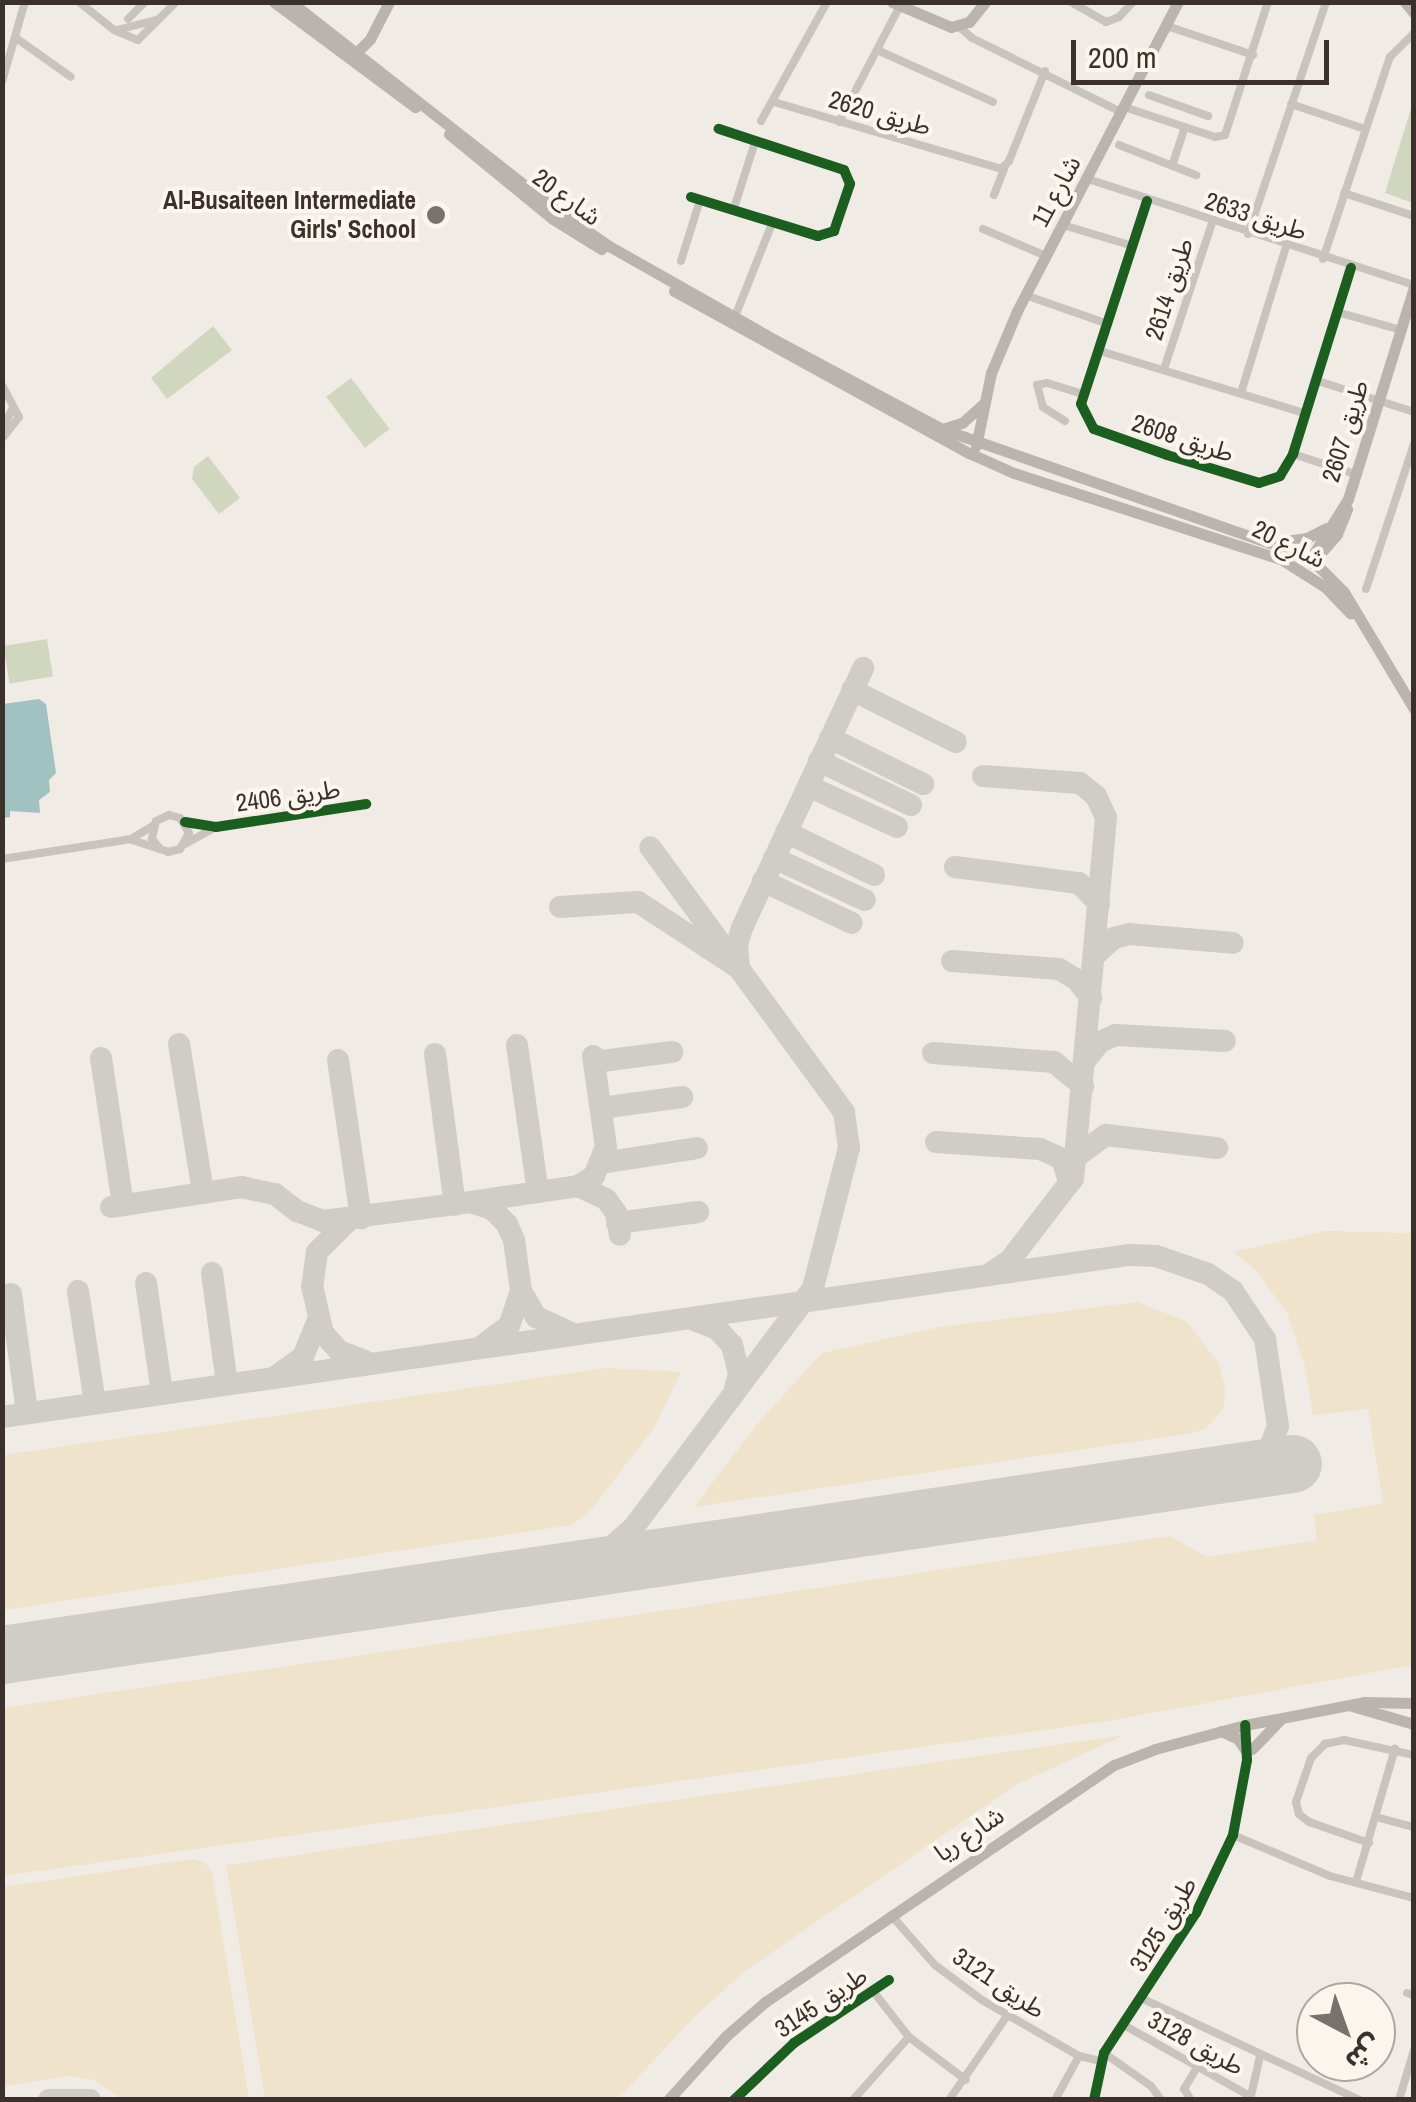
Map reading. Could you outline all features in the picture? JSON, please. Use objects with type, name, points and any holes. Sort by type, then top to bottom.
[{"type":"main road","name":"شارع 20","points":[[274,2],[374,65],[558,211],[733,320]]},
{"type":"main road","name":"شارع 20","points":[[292,2],[553,219],[764,338],[973,449],[1261,551],[1307,563]]},
{"type":"main road","points":[[354,54],[389,2]]},
{"type":"main road","points":[[896,4],[959,26],[985,2]]},
{"type":"main road","name":"شارع 11","points":[[973,449],[998,354],[1025,295],[1178,2]]},
{"type":"main road","points":[[1406,2],[1414,13]]},
{"type":"main road","points":[[337,37],[367,37]]},
{"type":"main road","points":[[367,37],[374,65]]},
{"type":"main road","name":"طريق 2607","points":[[1333,530],[1358,475],[1377,400],[1406,326],[1414,286]]},
{"type":"main road","name":"شارع 20","points":[[862,390],[942,429],[973,449],[1010,456],[1274,542],[1336,582],[1373,642]]},
{"type":"main road","points":[[942,429],[962,422],[983,404],[990,434],[1010,456]]},
{"type":"main road","points":[[1307,563],[1333,530]]},
{"type":"main road","points":[[1274,542],[1333,530]]},
{"type":"main road","points":[[1333,530],[1331,558],[1336,582]]},
{"type":"main road","name":"شارع 20","points":[[1307,563],[1314,579],[1336,597],[1373,642]]},
{"type":"main road","points":[[1373,642],[1414,709]]},
{"type":"main road","name":"شارع ريا","points":[[668,2100],[752,2012],[1094,1776],[1154,1748],[1249,1724],[1348,1705],[1414,1703]]},
{"type":"main road","points":[[1348,1705],[1414,1724]]},
{"type":"main road","points":[[1222,1731],[1238,1739],[1248,1754],[1284,1718]]},
{"type":"street","points":[[2,82],[25,2]]},
{"type":"street","points":[[128,19],[145,2]]},
{"type":"street","points":[[81,3],[114,30],[138,40],[176,2]]},
{"type":"street","points":[[762,121],[827,2]]},
{"type":"street","points":[[1071,2],[1094,20],[1106,22],[1119,18],[1133,2]]},
{"type":"street","points":[[959,26],[972,38],[1123,110],[1215,137],[1228,133],[1268,2]]},
{"type":"street","points":[[1248,234],[1326,2]]},
{"type":"street","points":[[839,122],[896,4]]},
{"type":"street","points":[[1166,26],[1253,55]]},
{"type":"street","points":[[1323,259],[1390,57],[1414,33]]},
{"type":"street","points":[[16,38],[71,77]]},
{"type":"street","points":[[877,50],[994,102]]},
{"type":"street","points":[[994,196],[1046,71]]},
{"type":"street","points":[[1149,95],[1208,116]]},
{"type":"street","name":"طريق 2620","points":[[774,102],[998,169],[1005,166]]},
{"type":"street","points":[[1291,104],[1365,129]]},
{"type":"street","points":[[1170,122],[1176,105]]},
{"type":"street","points":[[1172,166],[1185,127]]},
{"type":"street","points":[[681,261],[696,199],[829,236],[850,178],[844,170],[719,129]]},
{"type":"street","points":[[734,208],[756,142]]},
{"type":"street","points":[[1119,145],[1196,175]]},
{"type":"street","name":"طريق 2633","points":[[1088,179],[1212,223],[1414,286]]},
{"type":"street","points":[[1344,194],[1414,216]]},
{"type":"street","points":[[1064,421],[1042,407],[1037,385],[1048,382],[1084,394],[1147,201]]},
{"type":"street","points":[[733,320],[773,221]]},
{"type":"street","name":"طريق 2614","points":[[1164,369],[1212,223]]},
{"type":"street","points":[[1063,224],[1133,246]]},
{"type":"street","points":[[983,230],[1046,256]]},
{"type":"street","points":[[1240,393],[1286,246]]},
{"type":"street","points":[[1351,268],[1293,454],[1358,475]]},
{"type":"street","points":[[1025,295],[1108,324]]},
{"type":"street","points":[[1337,312],[1406,326]]},
{"type":"street","name":"طريق 2614","points":[[1100,351],[1304,413]]},
{"type":"street","points":[[1315,380],[1414,412]]},
{"type":"street","points":[[2,385],[13,402],[18,422],[2,439]]},
{"type":"street","name":"طريق 2608","points":[[1084,394],[1083,415],[1099,432],[1249,480],[1276,480],[1293,454]]},
{"type":"street","points":[[2,430],[13,402]]},
{"type":"street","points":[[1366,589],[1414,444]]},
{"type":"street","name":"طريق 2406","points":[[2,859],[131,839],[169,815],[216,827],[366,804]]},
{"type":"street","points":[[185,822],[189,833],[186,844]]},
{"type":"street","points":[[153,826],[152,838],[160,849]]},
{"type":"street","name":"طريق 2406","points":[[131,839],[174,852],[216,827]]},
{"type":"street","name":"طريق 3125","points":[[1094,2100],[1103,2057],[1196,1913],[1233,1836],[1248,1754],[1249,1724]]},
{"type":"street","points":[[1369,1843],[1309,1822],[1299,1814],[1296,1802],[1311,1758],[1325,1744],[1344,1740],[1414,1754]]},
{"type":"street","points":[[1356,1882],[1395,1749]]},
{"type":"street","points":[[1376,1817],[1414,1827]]},
{"type":"street","points":[[1233,1836],[1356,1882],[1414,1898]]},
{"type":"street","name":"طريق 3121","points":[[890,1915],[936,1964],[1006,2016],[1079,2056],[1103,2057]]},
{"type":"street","name":"طريق 3145","points":[[734,2100],[794,2042],[889,1980]]},
{"type":"street","name":"طريق 3145","points":[[873,1991],[909,2036],[966,2080]]},
{"type":"street","points":[[1142,1998],[1360,2100]]},
{"type":"street","points":[[949,2100],[1006,2016]]},
{"type":"street","name":"طريق 3128","points":[[1122,2024],[1250,2098]]},
{"type":"street","points":[[854,2100],[909,2036]]},
{"type":"street","points":[[1398,2100],[1414,2050]]},
{"type":"street","points":[[1054,2100],[1079,2056]]},
{"type":"street","points":[[1250,2098],[1260,2056]]},
{"type":"street","points":[[1103,2057],[1151,2086],[1161,2100]]},
{"type":"street","points":[[1191,2100],[1184,2089],[1197,2066]]},
{"type":"green space","points":[[1413,102],[1413,203],[1385,193]]},
{"type":"green space","points":[[213,326],[232,350],[167,399],[151,378]]},
{"type":"green space","points":[[351,378],[390,429],[365,448],[326,397]]},
{"type":"green space","points":[[208,456],[240,498],[219,514],[192,479],[194,467]]},
{"type":"green space","points":[[47,639],[53,677],[9,683],[4,646]]},
{"type":"sand","points":[[1325,1231],[1413,1233],[1413,1665],[1108,1721],[3,1876],[3,1708],[1169,1536],[1208,1557],[1317,1540],[1314,1515],[1383,1503],[1368,1409],[1313,1415],[1305,1366],[1288,1315],[1257,1271],[1234,1252]]},
{"type":"sand","points":[[1137,1302],[1186,1321],[1218,1362],[1225,1387],[1224,1408],[1207,1428],[694,1507],[758,1423],[822,1353],[940,1327]]},
{"type":"sand","points":[[607,1368],[681,1372],[654,1428],[591,1510],[572,1525],[3,1610],[3,1455]]},
{"type":"sand","points":[[1124,1735],[1016,1785],[745,1971],[692,2019],[618,2099],[265,2099],[226,1865]]},
{"type":"sand","points":[[192,1859],[204,1862],[212,1872],[249,2099],[122,2099],[94,2080],[70,2076],[3,2086],[3,1887]]},
{"type":"water","points":[[39,699],[46,704],[56,773],[49,780],[50,792],[39,800],[40,813],[10,811],[10,817],[3,818],[3,704]]},
{"type":"taxiway","points":[[560,907],[638,902],[739,968],[737,945],[742,928],[863,668]]},
{"type":"taxiway","points":[[852,690],[956,742]]},
{"type":"taxiway","points":[[830,738],[923,784]]},
{"type":"taxiway","points":[[819,761],[911,805]]},
{"type":"taxiway","points":[[983,776],[1080,783],[1096,796],[1106,817],[1073,1178],[1010,1260],[988,1275]]},
{"type":"taxiway","points":[[808,786],[897,827]]},
{"type":"taxiway","points":[[786,832],[874,875]]},
{"type":"taxiway","points":[[561,1573],[602,1555],[633,1528],[813,1288],[849,1148],[844,1112],[650,847]]},
{"type":"taxiway","points":[[774,858],[865,900]]},
{"type":"taxiway","points":[[955,867],[1079,883],[1099,904]]},
{"type":"taxiway","points":[[763,881],[852,923]]},
{"type":"taxiway","points":[[1095,955],[1114,938],[1129,934],[1233,943]]},
{"type":"taxiway","points":[[952,961],[1059,969],[1077,980],[1091,998]]},
{"type":"taxiway","points":[[1085,1061],[1100,1042],[1116,1035],[1225,1041]]},
{"type":"taxiway","points":[[179,1044],[203,1193]]},
{"type":"taxiway","points":[[517,1045],[538,1192]]},
{"type":"taxiway","points":[[594,1062],[672,1052]]},
{"type":"taxiway","points":[[933,1053],[1054,1062],[1083,1086]]},
{"type":"taxiway","points":[[435,1054],[455,1205]]},
{"type":"taxiway","points":[[571,1333],[536,1317],[521,1291],[514,1240],[507,1224],[492,1209],[471,1202],[578,1186],[594,1176],[606,1147],[593,1056]]},
{"type":"taxiway","points":[[101,1058],[123,1205]]},
{"type":"taxiway","points":[[338,1060],[361,1218]]},
{"type":"taxiway","points":[[601,1108],[682,1097]]},
{"type":"taxiway","points":[[1077,1156],[1106,1135],[1217,1148]]},
{"type":"taxiway","points":[[936,1142],[1040,1149],[1062,1159],[1070,1183]]},
{"type":"taxiway","points":[[608,1162],[697,1148]]},
{"type":"taxiway","points":[[578,1186],[606,1199],[616,1213],[620,1235]]},
{"type":"taxiway","points":[[111,1207],[241,1187],[275,1194],[297,1211],[323,1221],[471,1202]]},
{"type":"taxiway","points":[[617,1223],[698,1212]]},
{"type":"taxiway","points":[[349,1220],[317,1252],[312,1286],[323,1333],[339,1351],[365,1361]]},
{"type":"taxiway","points":[[2,1417],[1129,1255],[1156,1256],[1208,1274],[1233,1291],[1265,1339],[1278,1426],[1269,1449],[1240,1472]]},
{"type":"taxiway","points":[[212,1273],[227,1384]]},
{"type":"taxiway","points":[[146,1283],[162,1393]]},
{"type":"taxiway","points":[[78,1291],[95,1403]]},
{"type":"taxiway","points":[[482,1346],[509,1326],[521,1291]]},
{"type":"taxiway","points":[[11,1294],[27,1413]]},
{"type":"taxiway","points":[[278,1375],[303,1357],[318,1320]]},
{"type":"taxiway","points":[[694,1320],[717,1329],[732,1345],[739,1374],[735,1389]]},
{"type":"taxiway","points":[[49,2100],[90,2100]]},
{"type":"runway","points":[[2,1655],[1293,1464]]},
{"type":"cycle path","points":[[691,197],[818,236],[834,231],[850,184],[844,170],[719,129]]},
{"type":"cycle path","points":[[1147,201],[1081,404],[1094,429],[1167,455],[1259,483],[1280,476],[1293,454],[1351,268]]},
{"type":"cycle path","points":[[185,822],[216,827],[366,804]]},
{"type":"cycle path","points":[[1094,2100],[1104,2053],[1196,1913],[1233,1835],[1247,1760],[1245,1725]]},
{"type":"cycle path","points":[[734,2100],[794,2043],[889,1980]]},
{"type":"place","name":"Al-Busaiteen Intermediate Girls' School","points":[[436,215]]}]
